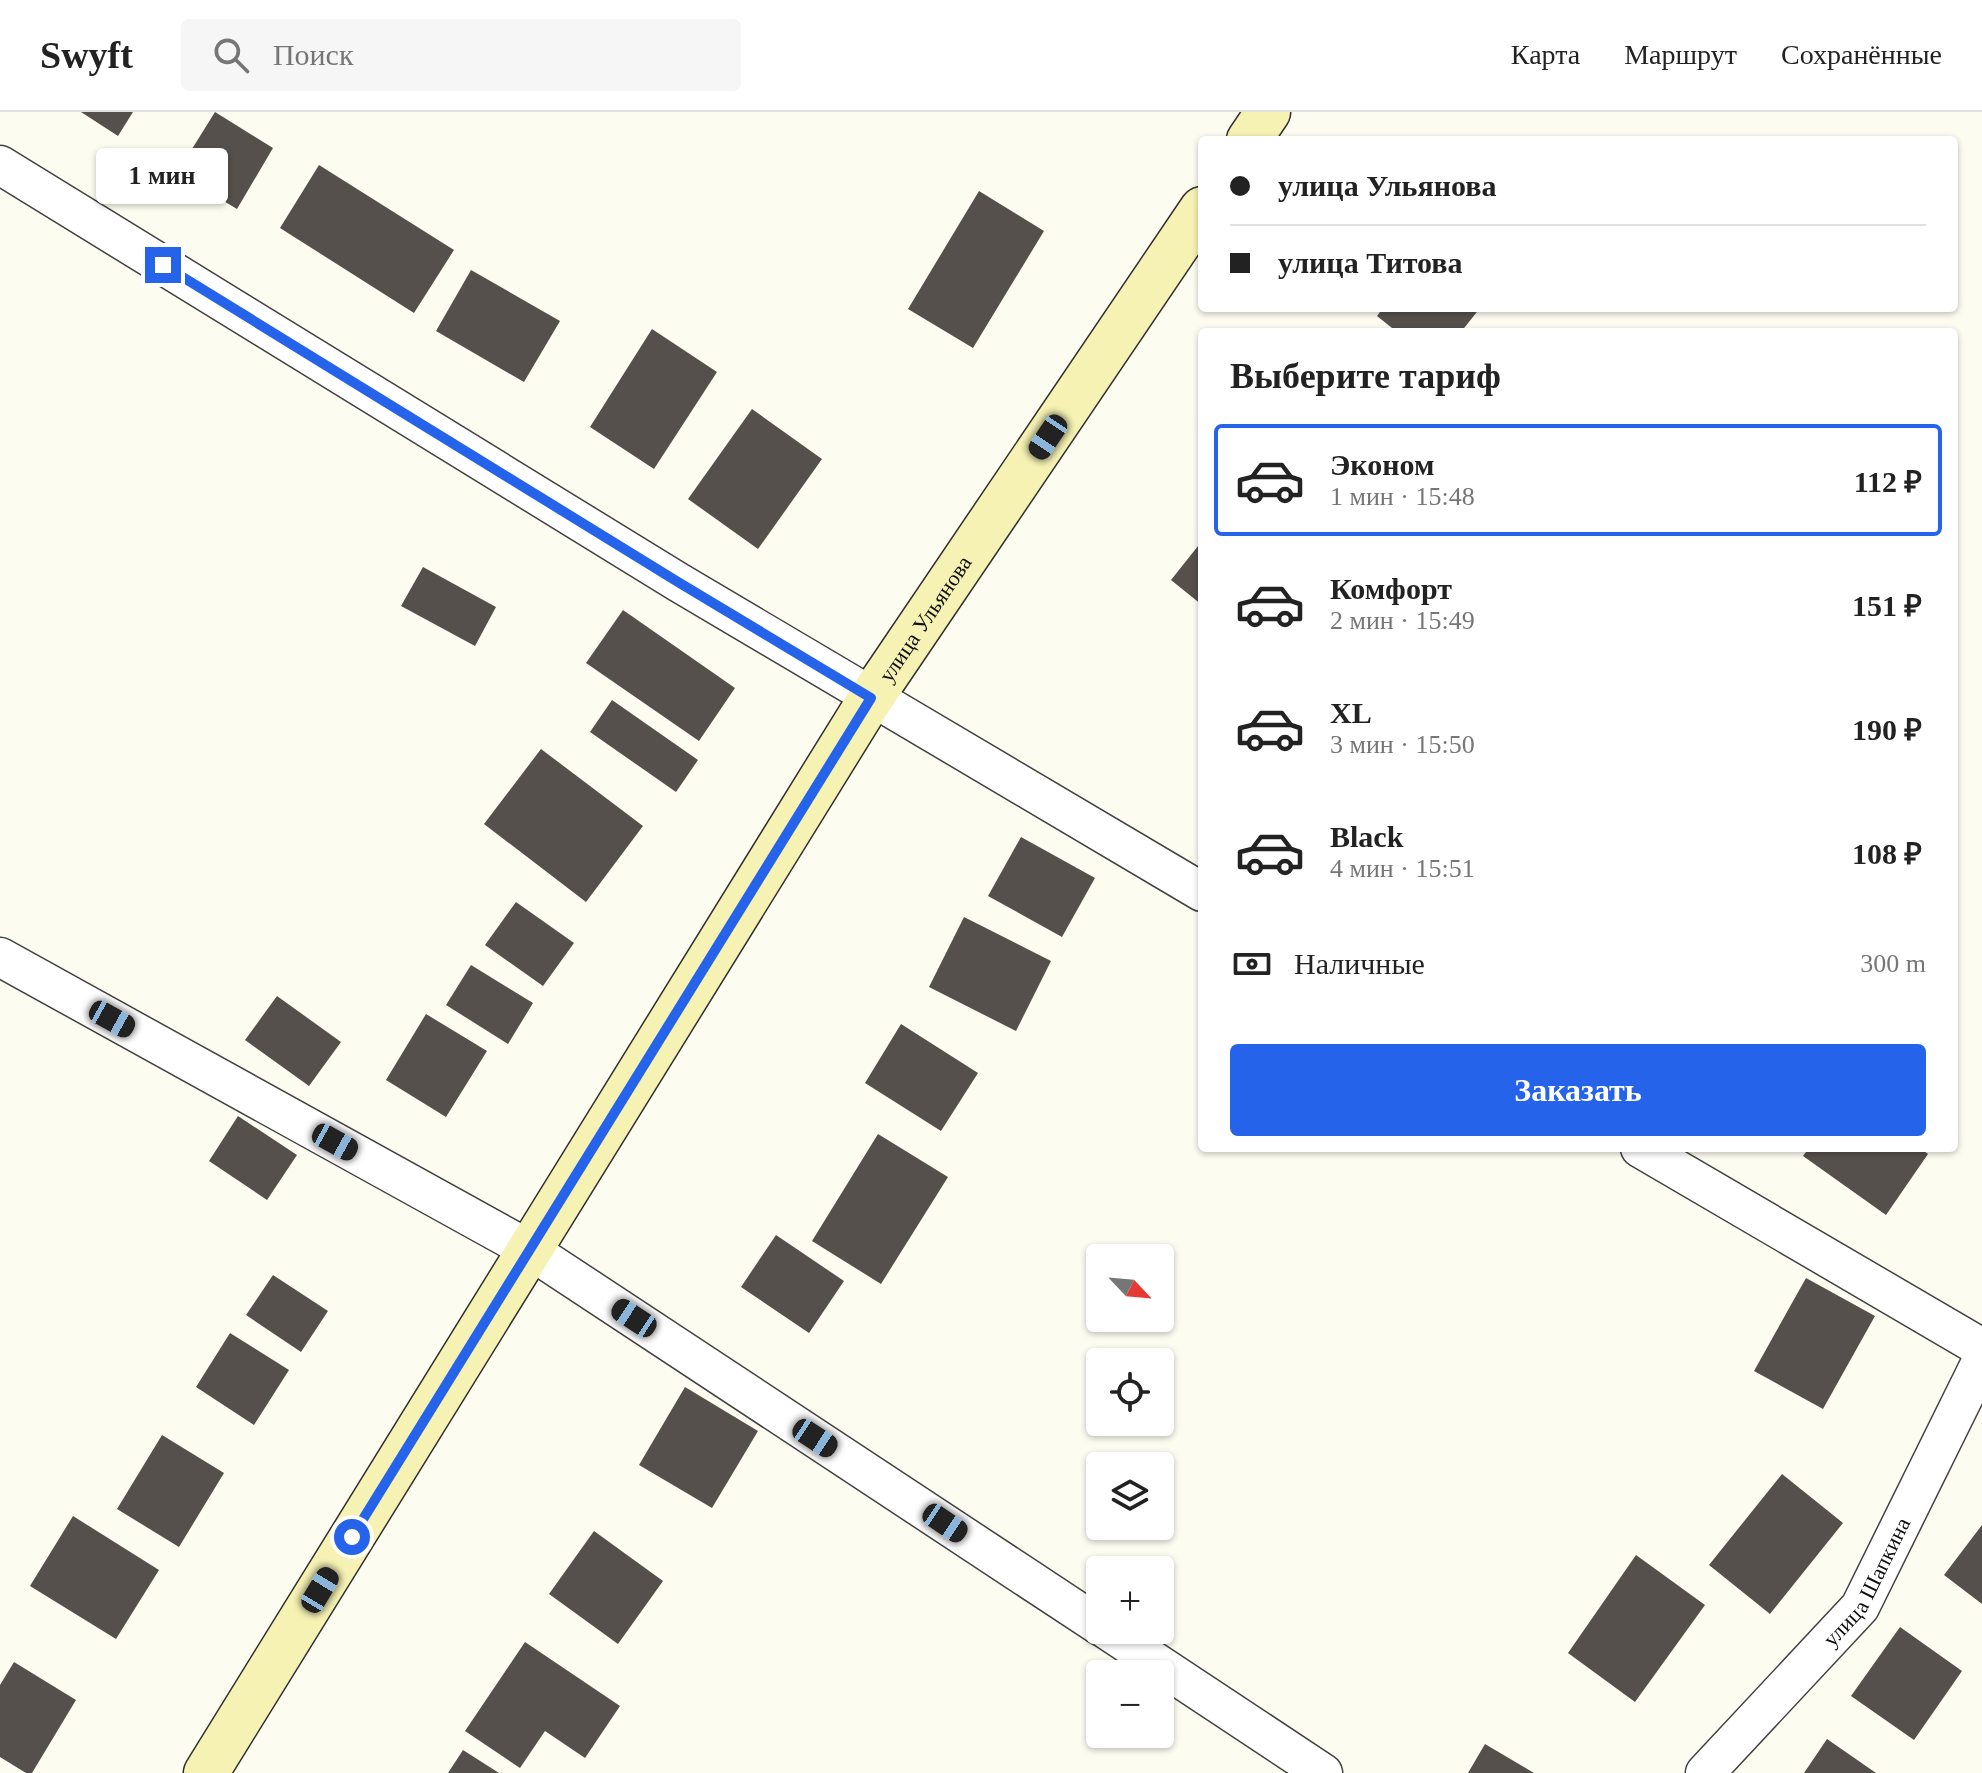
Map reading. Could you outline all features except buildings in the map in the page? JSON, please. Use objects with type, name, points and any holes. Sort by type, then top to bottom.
[{"type":"main road","points":[[1252,136],[1268,112]]},
{"type":"main road","name":"улица Ульянова","points":[[206,1773],[871,698],[1198,215]]},
{"type":"street","points":[[0,165],[678,582],[1198,890]]},
{"type":"street","points":[[0,957],[530,1250],[1086,1617]]},
{"type":"street","points":[[1647,1152],[1982,1348]]},
{"type":"street","name":"улица Шапкина","points":[[1705,1773],[1860,1607],[1982,1360]]},
{"type":"street","points":[[1128,1644],[1323,1773]]},
{"type":"route","points":[[163,265],[871,698],[352,1537]]}]
